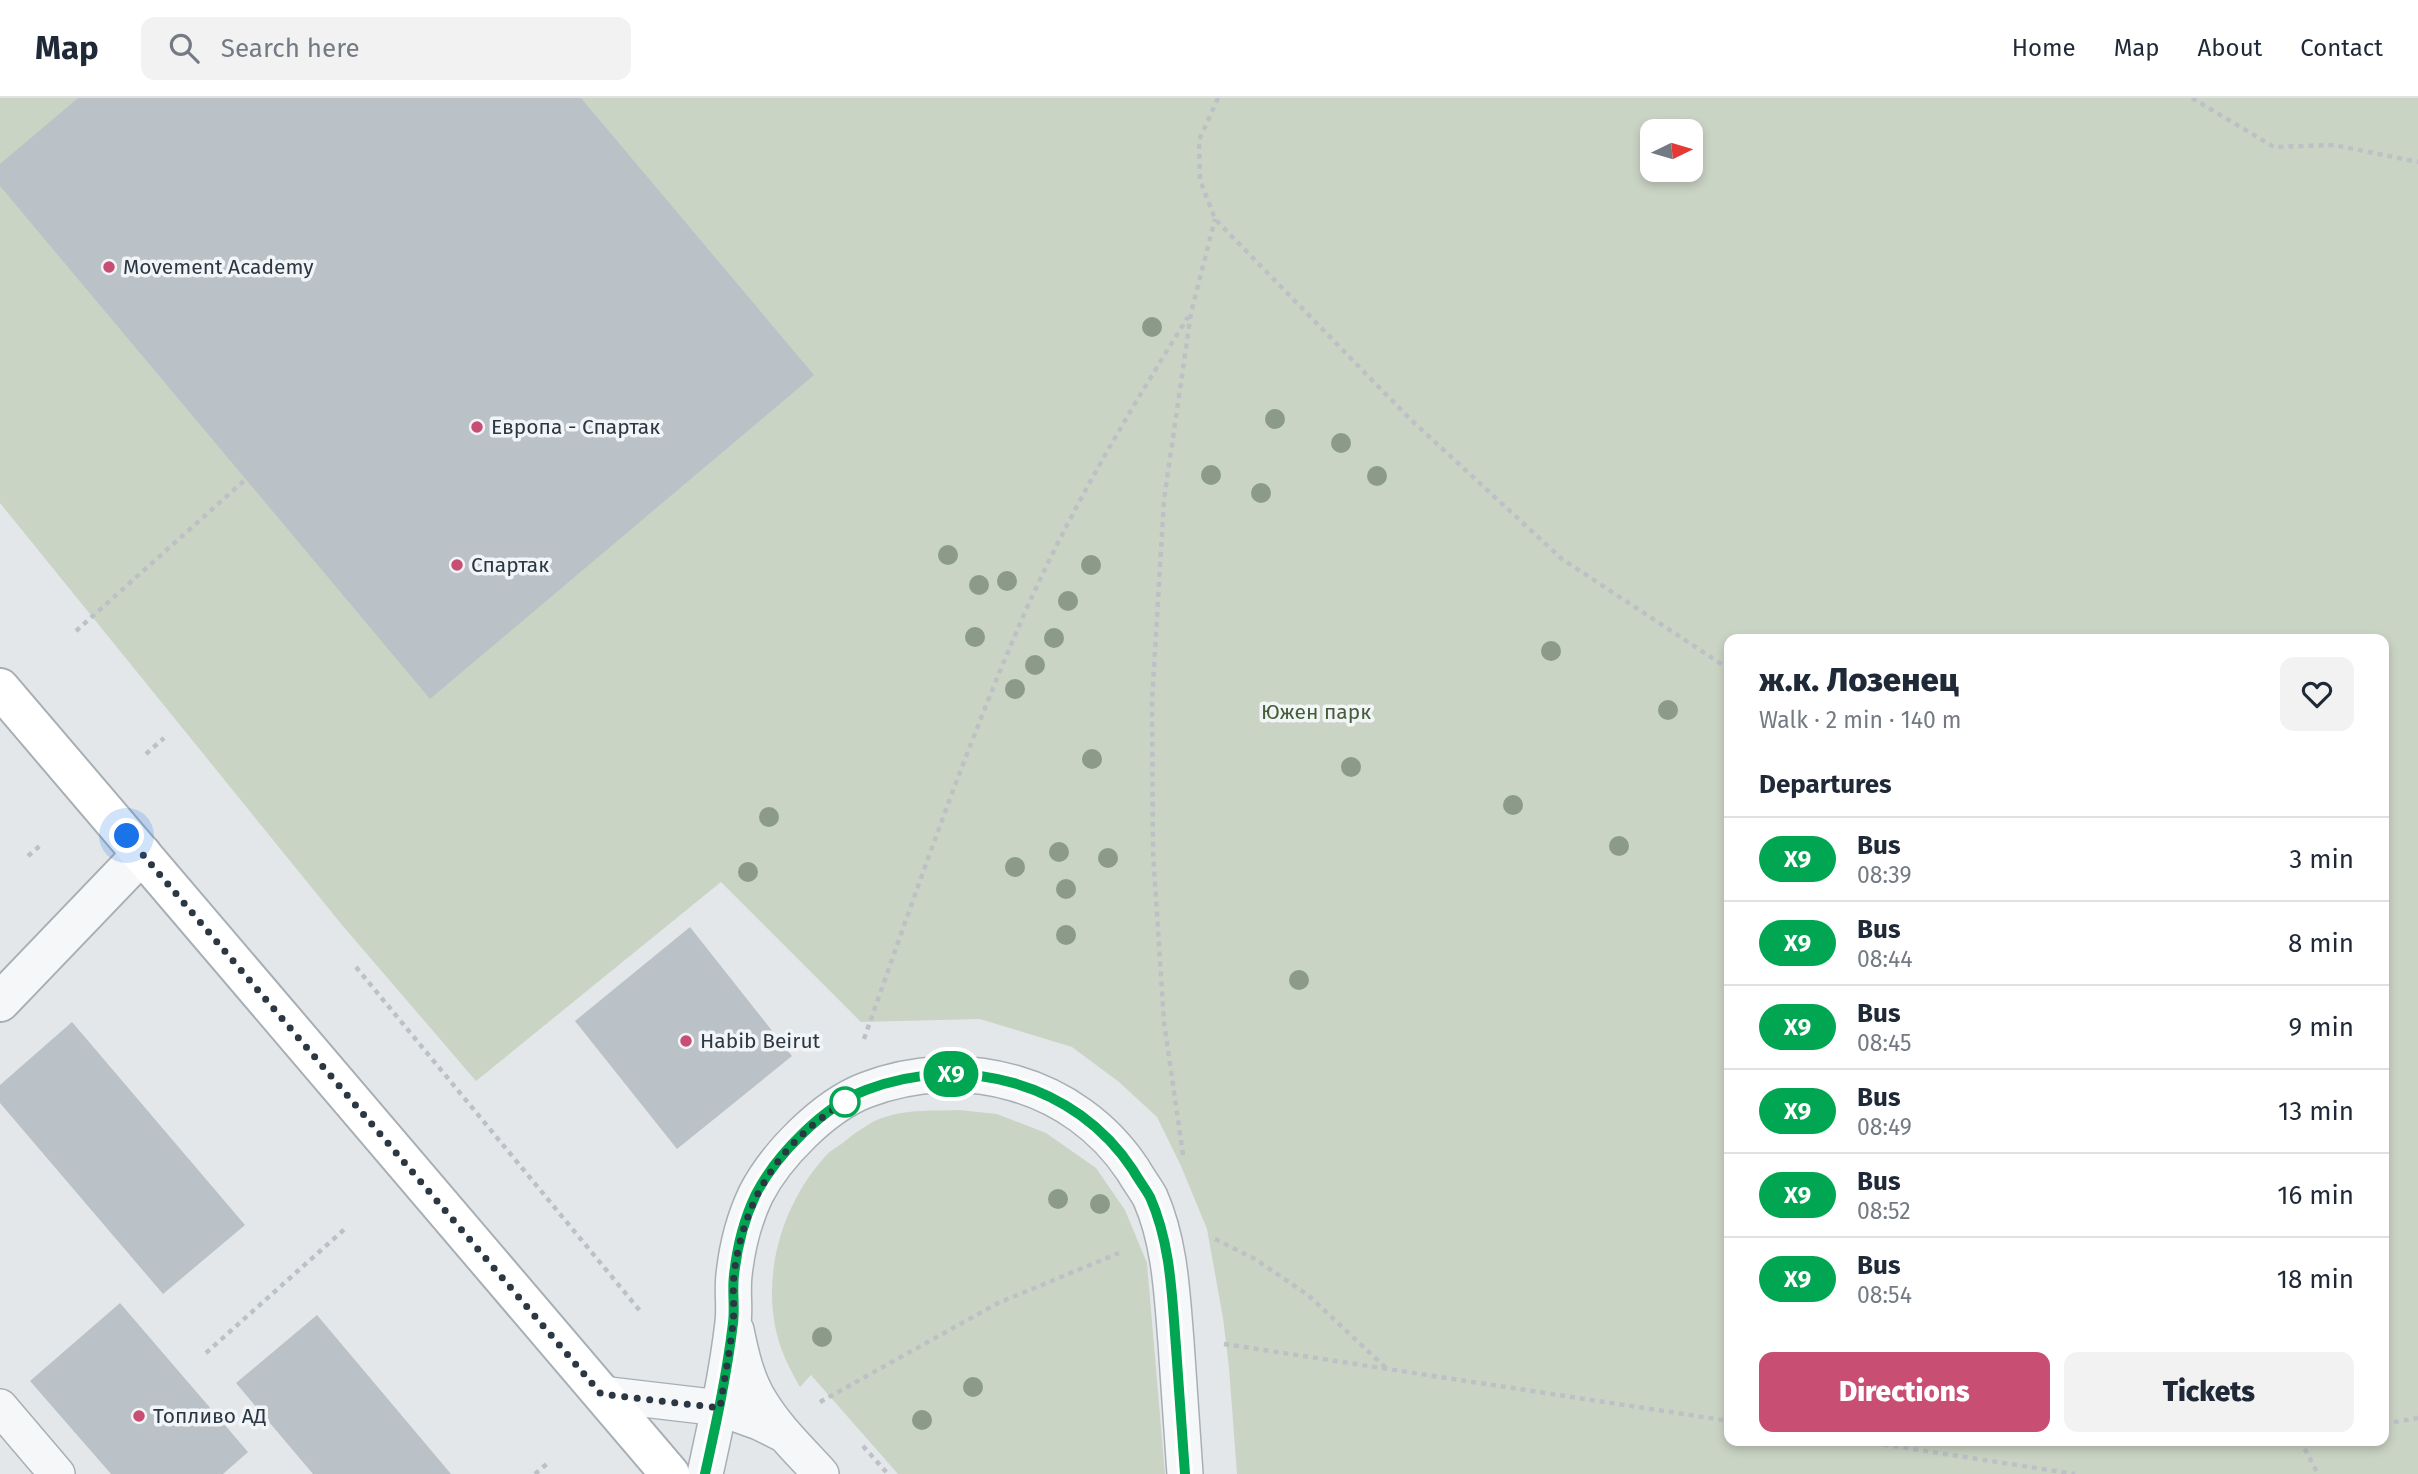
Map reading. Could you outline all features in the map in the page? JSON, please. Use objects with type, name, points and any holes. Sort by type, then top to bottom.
[{"type":"street","points":[[0,688],[670,1474]]},
{"type":"street","points":[[0,1002],[142,854]]},
{"type":"lane","points":[[705,1474],[720,1408],[733,1320],[734,1277],[741,1234],[757,1194],[780,1158],[809,1126],[864,1091],[927,1075],[970,1074],[1012,1081],[1052,1097],[1089,1121],[1120,1150],[1149,1195],[1164,1236],[1173,1300],[1185,1474]]},
{"type":"lane","points":[[733,1320],[743,1363],[760,1402],[785,1435],[821,1474]]},
{"type":"lane","points":[[601,1394],[720,1408],[785,1435]]},
{"type":"lane","points":[[0,1407],[57,1474]]},
{"type":"path","points":[[1218,98],[1199,140],[1200,180],[1215,219],[1410,419],[1562,559],[1724,666]]},
{"type":"path","points":[[2192,98],[2274,147],[2334,145],[2418,162]]},
{"type":"path","points":[[1185,1167],[1164,1022],[1153,852],[1152,701],[1164,500],[1191,313],[1215,219]]},
{"type":"path","points":[[864,1040],[947,804],[1017,631],[1101,461],[1191,313]]},
{"type":"path","points":[[76,631],[246,479]]},
{"type":"path","points":[[146,754],[164,738]]},
{"type":"path","points":[[28,856],[43,843]]},
{"type":"path","points":[[356,967],[641,1312]]},
{"type":"path","points":[[206,1353],[347,1227]]},
{"type":"path","points":[[823,1399],[998,1303],[1152,1240],[1194,1229],[1255,1259],[1308,1295],[1387,1369]]},
{"type":"path","points":[[1216,1343],[1724,1420]]},
{"type":"path","points":[[2389,1423],[2418,1418]]},
{"type":"path","points":[[1893,1446],[2076,1474]]},
{"type":"path","points":[[2303,1446],[2318,1474]]},
{"type":"path","points":[[535,1474],[549,1462]]},
{"type":"green space","name":"Южен парк","points":[[0,98],[2418,98],[2418,1474],[1237,1474],[1223,1318],[1207,1229],[1157,1117],[1119,1082],[1072,1047],[980,1019],[861,1022],[721,882],[476,1081],[342,925],[0,503]]},
{"type":"green space","points":[[959,1110],[997,1114],[1046,1133],[1096,1168],[1125,1210],[1147,1263],[1165,1474],[898,1474],[811,1375],[800,1387],[797,1382],[783,1353],[775,1324],[773,1273],[785,1224],[808,1179],[825,1156],[880,1119],[894,1114]]},
{"type":"building","name":"Европа - Спартак","points":[[78,98],[581,98],[814,375],[430,699],[0,186],[0,164]]},
{"type":"building","points":[[690,927],[792,1056],[677,1149],[575,1021]]},
{"type":"building","points":[[72,1022],[245,1225],[163,1294],[0,1103],[0,1085]]},
{"type":"building","name":"Топливо АД","points":[[120,1303],[248,1452],[223,1474],[111,1474],[30,1381]]},
{"type":"building","points":[[317,1315],[451,1474],[313,1474],[236,1383]]},
{"type":"bus line","name":"Х9","points":[[705,1474],[720,1408],[733,1320],[734,1277],[741,1234],[757,1194],[780,1158],[809,1126],[864,1091],[927,1075],[970,1074],[1012,1081],[1052,1097],[1089,1121],[1120,1150],[1149,1195],[1164,1236],[1173,1300],[1185,1474]]},
{"type":"place","name":"Movement Academy","points":[[109,267]]},
{"type":"place","name":"Европа - Спартак","points":[[477,427]]},
{"type":"place","name":"Спартак","points":[[457,565]]},
{"type":"place","name":"Habib Beirut","points":[[686,1041]]},
{"type":"place","name":"Топливо АД","points":[[139,1416]]},
{"type":"route","points":[[127,836],[601,1394],[720,1408],[733,1320],[734,1277],[741,1234],[757,1194],[780,1158],[809,1126],[845,1102]]}]
